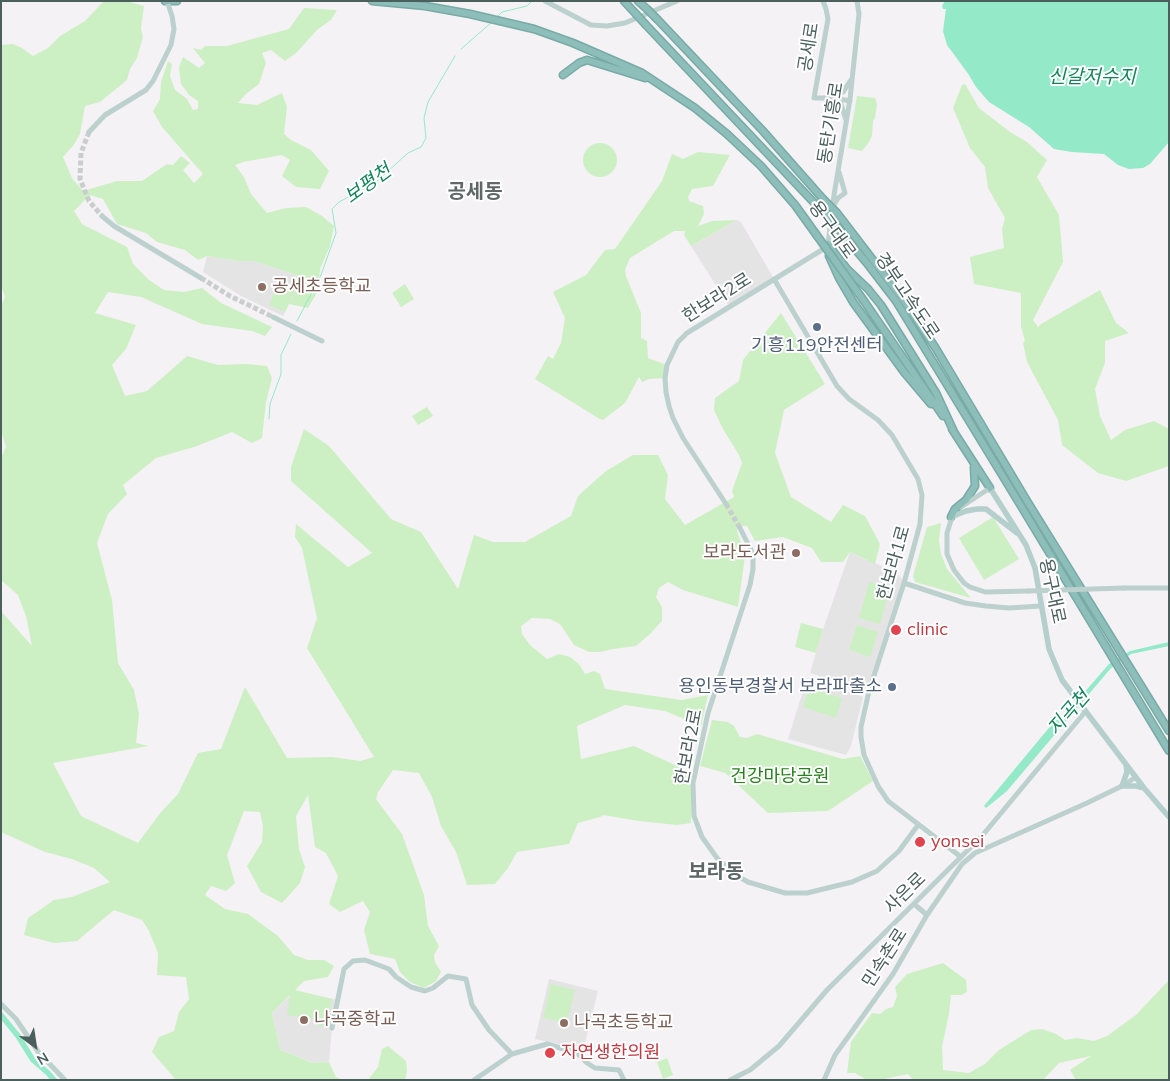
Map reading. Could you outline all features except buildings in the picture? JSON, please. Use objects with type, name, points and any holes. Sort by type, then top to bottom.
[{"type":"highway","points":[[166,2],[177,1]]},
{"type":"highway","name":"용구대로","points":[[372,1],[425,6],[534,29],[593,50],[629,66],[695,108],[727,134],[761,166],[795,205],[864,301],[990,488]]},
{"type":"highway","name":"경부고속도로","points":[[624,1],[836,226],[896,301],[1169,750]]},
{"type":"highway","name":"경부고속도로","points":[[643,4],[823,199],[902,298],[935,347],[1027,501],[1169,731]]},
{"type":"highway","points":[[563,75],[578,63],[586,60],[655,82]]},
{"type":"highway","points":[[827,246],[846,269],[868,289],[881,305],[936,393],[954,432]]},
{"type":"highway","points":[[827,246],[839,278],[853,302],[904,372],[954,432]]},
{"type":"highway","points":[[853,302],[853,293],[861,288],[868,289]]},
{"type":"highway","points":[[952,517],[956,509],[966,500],[975,486],[974,463]]},
{"type":"main road","name":"용구대로","points":[[990,488],[1021,537],[1035,568],[1050,657],[1062,680],[1084,710]]},
{"type":"main road","points":[[952,517],[977,508],[986,509],[1021,537]]},
{"type":"main road","points":[[1084,710],[1126,766],[1169,817]]},
{"type":"main road","points":[[1126,766],[1127,772],[1122,786],[1144,788]]},
{"type":"street","points":[[545,1],[591,24],[607,26],[625,23],[677,1]]},
{"type":"street","name":"공세로","points":[[823,1],[828,19],[814,98],[834,98]]},
{"type":"street","name":"동탄기흥로","points":[[827,246],[838,167],[850,101],[859,14],[857,1]]},
{"type":"street","points":[[89,132],[105,115],[146,90],[153,81],[170,45],[174,29],[172,16],[166,2]]},
{"type":"street","points":[[834,98],[843,92],[852,77]]},
{"type":"street","points":[[834,98],[850,101]]},
{"type":"street","points":[[834,98],[841,104],[846,121]]},
{"type":"street","points":[[832,207],[838,198],[846,193],[841,182],[838,167]]},
{"type":"street","points":[[102,216],[114,226],[201,278]]},
{"type":"street","name":"한보라2로","points":[[726,504],[686,441],[674,418],[666,392],[665,378],[667,365],[678,342],[687,333],[827,246]]},
{"type":"street","name":"한보라1로","points":[[774,279],[837,386],[849,399],[878,420],[892,434],[916,473],[922,495],[920,524],[904,583],[869,691],[861,727],[861,737],[864,755],[878,786],[888,801],[961,857]]},
{"type":"street","points":[[273,317],[322,341]]},
{"type":"street","points":[[990,488],[956,510],[947,533],[947,554],[954,570],[964,583],[970,587],[984,592],[1169,588]]},
{"type":"street","name":"한보라2로","points":[[740,528],[753,554],[753,569],[750,585],[708,713],[693,783],[694,816],[702,836],[717,858],[734,874],[748,882],[785,893],[807,893],[852,882],[877,871],[899,851],[918,825]]},
{"type":"street","points":[[904,583],[965,602],[986,606],[1009,608],[1041,606]]},
{"type":"street","name":"사은로","points":[[730,1080],[750,1070],[779,1046],[827,990],[998,819],[1084,710]]},
{"type":"street","name":"민속촌로","points":[[824,1080],[835,1055],[893,974],[927,915],[962,864],[975,853],[1122,786],[1136,777]]},
{"type":"street","points":[[914,904],[927,915]]},
{"type":"street","points":[[332,1028],[344,969],[353,961],[364,960],[389,969],[396,977],[411,986],[425,991],[433,988],[448,976],[466,979],[472,1005],[489,1030],[512,1054]]},
{"type":"street","points":[[1,1004],[16,1019],[39,1053],[65,1080]]},
{"type":"street","points":[[474,1080],[512,1054],[547,1044],[577,1053],[595,1068],[619,1070],[624,1080]]},
{"type":"shaded area","points":[[737,220],[741,222],[774,279],[729,306],[691,246]]},
{"type":"shaded area","name":"공세초등학교","points":[[207,256],[237,261],[254,261],[303,277],[283,316],[241,296],[203,272]]},
{"type":"shaded area","points":[[850,552],[897,572],[904,583],[869,691],[810,673]]},
{"type":"shaded area","points":[[807,678],[863,697],[851,746],[846,755],[788,739]]},
{"type":"shaded area","name":"나곡초등학교","points":[[549,979],[598,991],[584,1047],[585,1050],[535,1039]]},
{"type":"shaded area","name":"나곡중학교","points":[[295,991],[338,1000],[332,1028],[329,1062],[314,1063],[280,1050],[272,1013]]},
{"type":"green space","points":[[104,1],[126,1],[144,6],[141,29],[143,37],[137,58],[130,69],[127,80],[100,102],[85,106],[80,134],[73,146],[63,157],[72,178],[83,191],[117,181],[142,181],[167,164],[173,165],[181,156],[190,163],[183,170],[194,183],[203,174],[162,127],[153,111],[160,99],[161,82],[168,61],[172,64],[170,76],[175,90],[187,99],[193,110],[198,109],[198,101],[189,95],[181,84],[179,67],[183,57],[199,68],[205,63],[193,48],[201,50],[205,46],[227,46],[289,29],[304,8],[337,10],[331,20],[318,29],[296,53],[285,61],[271,50],[262,53],[266,63],[259,84],[238,103],[257,105],[282,93],[287,107],[284,134],[291,140],[311,150],[329,171],[320,189],[296,187],[282,176],[290,160],[282,155],[235,165],[244,177],[251,194],[267,213],[286,208],[306,207],[322,216],[334,226],[330,246],[320,269],[318,291],[308,308],[289,304],[302,277],[254,261],[237,261],[207,256],[198,260],[185,250],[157,242],[146,233],[117,224],[103,199],[90,195],[74,211],[82,224],[127,247],[133,264],[149,280],[164,290],[184,292],[202,288],[221,303],[272,327],[265,336],[252,331],[202,324],[141,297],[108,292],[95,313],[136,325],[126,349],[112,365],[125,396],[147,391],[187,356],[218,365],[247,364],[267,366],[272,378],[266,402],[262,438],[252,443],[232,432],[197,446],[156,458],[123,485],[127,494],[108,514],[97,543],[112,600],[118,663],[134,690],[139,714],[136,743],[149,746],[53,763],[81,816],[138,843],[161,812],[178,794],[198,753],[221,749],[245,687],[287,758],[332,757],[360,761],[374,757],[307,648],[317,618],[302,548],[295,537],[296,524],[348,567],[372,553],[291,481],[291,467],[304,429],[329,446],[391,519],[421,532],[458,589],[474,535],[493,542],[525,542],[571,516],[578,496],[606,471],[633,455],[658,455],[668,475],[665,499],[685,525],[734,497],[732,491],[742,463],[714,410],[715,398],[739,381],[743,360],[781,313],[825,384],[784,410],[775,453],[791,497],[831,522],[843,505],[865,516],[880,544],[875,564],[850,552],[843,562],[821,562],[812,548],[783,537],[755,541],[747,526],[739,526],[737,530],[745,556],[738,607],[683,590],[668,582],[659,588],[656,597],[662,607],[662,621],[650,634],[636,646],[600,652],[589,652],[574,645],[560,624],[550,619],[532,618],[521,626],[522,634],[530,645],[547,659],[559,654],[570,657],[579,664],[585,674],[594,671],[600,674],[605,689],[682,700],[708,695],[701,726],[665,711],[625,705],[577,726],[581,759],[634,746],[692,773],[691,823],[677,825],[603,815],[578,823],[569,844],[517,852],[508,868],[495,884],[467,885],[456,852],[441,826],[432,797],[419,773],[393,770],[378,792],[376,799],[402,834],[424,895],[428,926],[439,946],[434,955],[435,962],[441,972],[436,981],[424,988],[410,982],[400,972],[395,959],[370,954],[364,930],[370,912],[363,901],[340,912],[329,904],[338,876],[326,853],[315,847],[308,795],[296,816],[299,849],[305,867],[300,883],[282,903],[261,892],[247,866],[262,842],[263,826],[260,812],[244,811],[227,855],[235,883],[226,891],[211,886],[205,895],[225,909],[248,914],[278,936],[294,955],[308,960],[324,960],[334,966],[328,977],[304,981],[295,990],[332,999],[327,1027],[318,1026],[313,1019],[287,1015],[290,995],[272,1013],[280,1050],[313,1063],[329,1062],[336,1077],[343,1080],[176,1080],[152,1052],[159,1037],[174,1031],[179,1012],[189,999],[186,977],[157,975],[158,953],[142,920],[114,910],[77,941],[54,943],[24,935],[28,918],[54,900],[72,897],[110,882],[94,868],[72,859],[45,852],[1,832],[1,611],[32,646],[26,616],[18,595],[1,580],[1,458],[6,447],[1,430],[1,306],[5,297],[1,285],[1,45],[13,44],[33,56],[48,48],[60,36],[85,21]]},
{"type":"green space","points":[[965,84],[979,108],[1010,132],[1027,142],[1047,160],[1037,177],[1059,215],[1063,262],[1033,320],[1038,327],[1100,290],[1116,323],[1129,333],[1105,341],[1105,363],[1095,389],[1100,416],[1111,440],[1125,430],[1154,421],[1169,429],[1169,466],[1126,481],[1098,473],[1062,445],[1058,420],[1027,362],[1021,326],[1021,293],[974,284],[970,257],[1004,248],[1002,229],[1005,218],[988,188],[985,167],[970,148],[953,108],[962,85]]},
{"type":"green space","points":[[857,96],[875,98],[877,104],[872,136],[862,151],[848,148]]},
{"type":"green space","points":[[600,143],[607,144],[612,148],[616,153],[616,167],[612,172],[607,176],[600,177],[593,176],[588,172],[584,167],[583,160],[584,153],[588,148],[593,144]]},
{"type":"green space","points":[[698,152],[730,155],[713,186],[692,189],[688,197],[689,201],[703,206],[704,214],[698,226],[712,221],[737,220],[691,246],[684,235],[685,231],[674,231],[630,258],[625,270],[641,313],[641,338],[647,341],[648,358],[667,365],[665,378],[649,379],[642,382],[639,377],[625,403],[603,420],[535,379],[548,356],[553,359],[561,343],[565,318],[553,292],[586,275],[605,250],[615,249],[662,181],[672,154],[683,159]]},
{"type":"green space","points":[[279,282],[295,290],[285,312],[269,305]]},
{"type":"green space","points":[[405,284],[414,299],[401,307],[392,293]]},
{"type":"green space","points":[[427,407],[433,416],[418,425],[412,416]]},
{"type":"green space","points":[[993,517],[1019,559],[984,580],[959,538]]},
{"type":"green space","points":[[941,523],[939,540],[941,554],[947,569],[971,598],[915,582],[913,576],[927,527]]},
{"type":"green space","points":[[869,582],[890,588],[880,624],[859,618]]},
{"type":"green space","points":[[801,623],[823,629],[816,653],[795,647]]},
{"type":"green space","points":[[857,625],[878,632],[870,657],[849,650]]},
{"type":"green space","points":[[809,688],[842,698],[836,718],[803,707]]},
{"type":"green space","name":"건강마당공원","points":[[712,720],[728,722],[734,726],[740,737],[747,738],[757,734],[843,759],[860,756],[873,781],[828,811],[768,813],[725,773],[700,766]]},
{"type":"green space","points":[[943,963],[966,980],[967,992],[961,995],[951,995],[942,1047],[943,1070],[969,1073],[985,1064],[999,1050],[1031,1030],[1042,1029],[1056,1034],[1065,1040],[1077,1038],[1094,1041],[1107,1036],[1136,1015],[1169,980],[1169,1080],[1076,1080],[1070,1070],[1091,1056],[1059,1063],[1043,1080],[913,1080],[908,1074],[879,1080],[867,1080],[855,1073],[847,1073],[851,1042],[872,1013],[880,1014],[886,1009],[893,1007],[897,996],[895,987],[907,974]]},
{"type":"green space","points":[[551,984],[575,990],[567,1023],[543,1018]]},
{"type":"green space","points":[[388,1046],[406,1061],[407,1071],[405,1080],[368,1080],[378,1067],[382,1049]]},
{"type":"green space","points":[[667,1058],[673,1075],[663,1079],[657,1062]]},
{"type":"water","name":"신갈저수지","points":[[945,1],[1169,1],[1169,142],[1150,164],[1143,168],[1129,169],[1118,165],[1104,154],[1054,149],[1029,127],[989,102],[976,87],[947,45],[943,31],[946,9],[943,9],[942,6]]},
{"type":"water","points":[[1169,642],[1169,646],[1131,654],[1111,668],[1007,791],[986,808],[984,806],[1048,729],[1083,694],[1109,664],[1130,651]]},
{"type":"waterway","name":"보평천","points":[[497,17],[502,12],[527,6],[532,1]]},
{"type":"waterway","name":"보평천","points":[[461,49],[492,22]]},
{"type":"waterway","name":"보평천","points":[[297,321],[321,275],[336,233],[332,209],[339,202],[376,182],[408,153],[421,147],[426,138],[424,118],[428,102],[455,56]]},
{"type":"waterway","name":"보평천","points":[[269,419],[270,404],[281,374],[281,355],[291,334]]},
{"type":"waterway","name":"지곡천","points":[[1,1015],[18,1036],[33,1060],[54,1080]]},
{"type":"tunnel","points":[[89,132],[81,153],[80,179],[89,201],[102,216]]},
{"type":"tunnel","points":[[201,278],[230,296],[273,317]]},
{"type":"tunnel","points":[[726,504],[740,528]]},
{"type":"place","name":"공세초등학교","points":[[262,287]]},
{"type":"place","name":"기흥119안전센터","points":[[817,327]]},
{"type":"place","name":"보라도서관","points":[[796,553]]},
{"type":"place","name":"clinic","points":[[896,630]]},
{"type":"place","name":"용인동부경찰서 보라파출소","points":[[892,687]]},
{"type":"place","name":"yonsei","points":[[920,842]]},
{"type":"place","name":"나곡중학교","points":[[304,1020]]},
{"type":"place","name":"나곡초등학교","points":[[564,1023]]},
{"type":"place","name":"자연생한의원","points":[[550,1053]]},
{"type":"district","name":"공세동","points":[[475,192]]},
{"type":"district","name":"보라동","points":[[716,872]]}]
